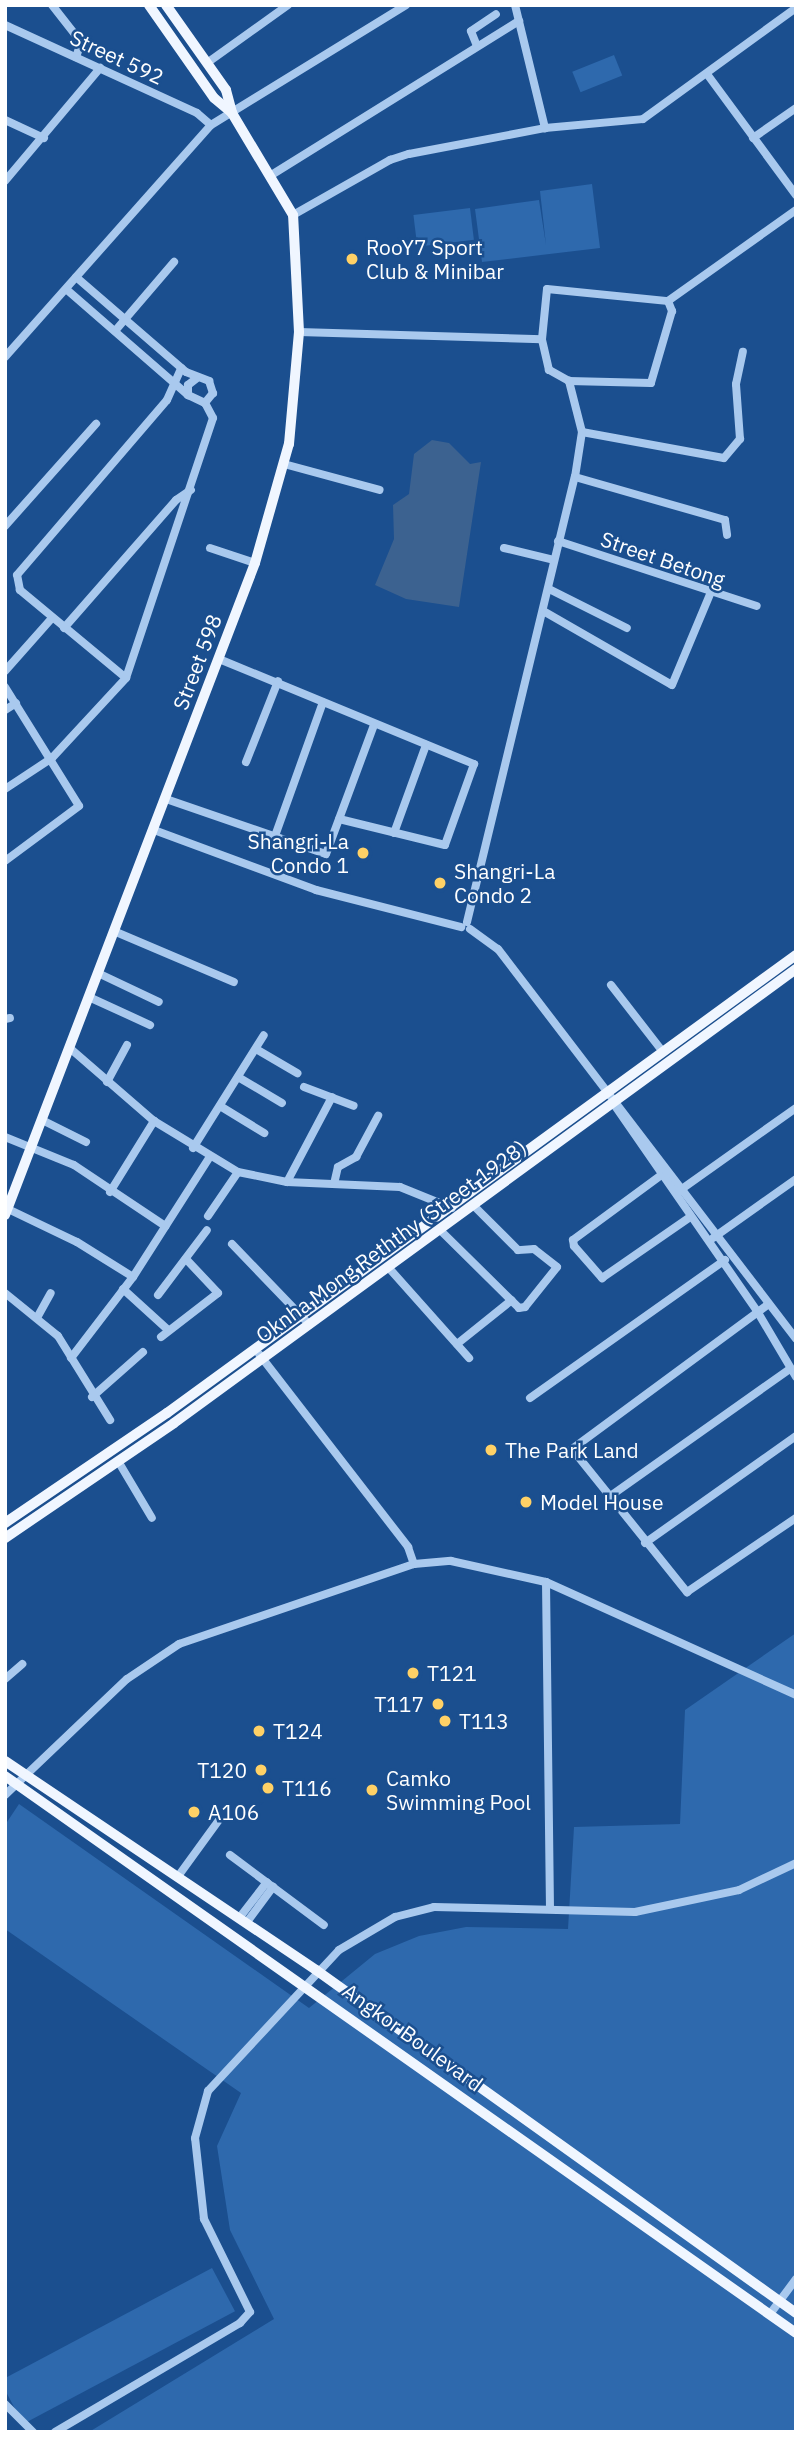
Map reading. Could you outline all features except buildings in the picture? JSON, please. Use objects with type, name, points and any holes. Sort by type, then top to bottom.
[{"type":"main road","name":"Street 598","points":[[7,1212],[72,1050],[256,563],[284,464],[299,332],[293,215],[273,174],[232,113],[214,98],[149,5]]},
{"type":"main road","name":"Street 598","points":[[166,5],[226,90],[232,113]]},
{"type":"main road","name":"Oknha Mong Reththy (Street 1928)","points":[[5,1523],[258,1354],[310,1325],[439,1229],[454,1211],[473,1205],[610,1098],[663,1052],[796,955]]},
{"type":"main road","name":"Oknha Mong Reththy (Street 1928)","points":[[5,1538],[144,1444],[258,1354],[300,1316],[796,970]]},
{"type":"main road","points":[[136,1434],[144,1444]]},
{"type":"main road","name":"Angkor Boulevard","points":[[5,1761],[26,1772],[316,1970],[796,2313]]},
{"type":"main road","name":"Angkor Boulevard","points":[[5,1776],[304,1982],[796,2333]]},
{"type":"main road","points":[[575,2176],[584,2162]]},
{"type":"street","points":[[52,5],[81,42],[76,57]]},
{"type":"street","points":[[207,62],[288,5]]},
{"type":"street","points":[[5,357],[211,125],[406,5]]},
{"type":"street","points":[[515,5],[544,128]]},
{"type":"street","points":[[293,215],[390,160],[544,128],[643,119],[796,8]]},
{"type":"street","points":[[477,46],[471,32],[496,14]]},
{"type":"street","points":[[273,174],[519,21]]},
{"type":"street","name":"Street 592","points":[[5,25],[100,68],[211,125]]},
{"type":"street","points":[[5,181],[44,138],[100,68]]},
{"type":"street","points":[[707,74],[796,195]]},
{"type":"street","points":[[753,138],[796,108]]},
{"type":"street","points":[[5,120],[44,138]]},
{"type":"street","points":[[668,301],[672,311],[651,383],[569,381],[550,370],[541,339],[544,296],[553,287],[668,301],[796,210]]},
{"type":"street","points":[[115,331],[174,262]]},
{"type":"street","points":[[76,277],[181,368],[213,388],[205,402]]},
{"type":"street","points":[[5,789],[52,758],[126,678],[213,418],[205,402],[188,395],[66,289]]},
{"type":"street","points":[[299,332],[541,339]]},
{"type":"street","points":[[582,432],[724,458],[740,439],[736,384],[743,352]]},
{"type":"street","points":[[126,678],[20,590],[16,575],[167,400],[181,368]]},
{"type":"street","points":[[188,395],[188,385],[197,378]]},
{"type":"street","points":[[466,926],[545,612],[558,541],[575,477],[582,432],[569,381]]},
{"type":"street","points":[[5,526],[96,424]]},
{"type":"street","points":[[284,464],[380,490]]},
{"type":"street","points":[[575,477],[725,520],[727,535]]},
{"type":"street","points":[[64,628],[176,500],[191,490]]},
{"type":"street","name":"Street Betong","points":[[558,541],[710,594],[757,606]]},
{"type":"street","points":[[210,548],[256,563]]},
{"type":"street","points":[[505,548],[554,560]]},
{"type":"street","points":[[550,589],[627,628]]},
{"type":"street","points":[[545,612],[672,685],[710,594]]},
{"type":"street","points":[[5,671],[52,618]]},
{"type":"street","points":[[219,659],[278,681],[374,725],[474,764],[450,839],[438,846],[339,819]]},
{"type":"street","points":[[246,762],[278,681]]},
{"type":"street","points":[[5,687],[52,758],[79,806],[5,862]]},
{"type":"street","points":[[275,836],[323,702]]},
{"type":"street","points":[[5,710],[16,703]]},
{"type":"street","points":[[166,799],[326,855],[374,725]]},
{"type":"street","points":[[394,833],[426,745]]},
{"type":"street","points":[[154,830],[316,890],[466,926],[498,949],[682,1189],[766,1306],[796,1339]]},
{"type":"street","points":[[116,932],[234,982]]},
{"type":"street","points":[[100,974],[159,1002]]},
{"type":"street","points":[[611,985],[663,1052]]},
{"type":"street","points":[[91,998],[150,1025]]},
{"type":"street","points":[[193,1148],[264,1035]]},
{"type":"street","points":[[107,1082],[127,1045]]},
{"type":"street","points":[[256,1049],[297,1073]]},
{"type":"street","points":[[72,1050],[154,1121],[209,1158],[239,1172],[287,1182],[400,1187],[454,1211]]},
{"type":"street","points":[[238,1077],[282,1103]]},
{"type":"street","points":[[304,1087],[354,1106]]},
{"type":"street","points":[[287,1182],[332,1097]]},
{"type":"street","points":[[610,1098],[660,1176],[757,1311],[796,1377]]},
{"type":"street","points":[[220,1106],[264,1133]]},
{"type":"street","points":[[674,1195],[796,1108]]},
{"type":"street","points":[[334,1184],[338,1167],[356,1157],[378,1116]]},
{"type":"street","points":[[44,1121],[86,1142]]},
{"type":"street","points":[[110,1192],[154,1121]]},
{"type":"street","points":[[5,1137],[34,1145],[165,1226]]},
{"type":"street","points":[[71,1358],[133,1277],[209,1158]]},
{"type":"street","points":[[208,1216],[239,1172]]},
{"type":"street","points":[[660,1176],[573,1240],[574,1246],[602,1278],[690,1217]]},
{"type":"street","points":[[708,1242],[796,1179]]},
{"type":"street","points":[[439,1229],[512,1300],[525,1307],[557,1267],[534,1249],[518,1250],[473,1205]]},
{"type":"street","points":[[7,1212],[77,1241],[133,1277]]},
{"type":"street","points":[[158,1295],[207,1230]]},
{"type":"street","points":[[232,1244],[310,1325]]},
{"type":"street","points":[[530,1398],[730,1256]]},
{"type":"street","points":[[123,1289],[164,1334],[218,1293],[186,1259]]},
{"type":"street","points":[[388,1267],[469,1358]]},
{"type":"street","points":[[5,1293],[38,1316],[71,1358],[92,1397],[110,1420]]},
{"type":"street","points":[[38,1316],[51,1293]]},
{"type":"street","points":[[457,1344],[512,1300]]},
{"type":"street","points":[[766,1306],[571,1445],[645,1543],[690,1593],[796,1518]]},
{"type":"street","points":[[92,1397],[143,1352]]},
{"type":"street","points":[[258,1354],[408,1547],[414,1564]]},
{"type":"street","points":[[609,1497],[790,1369]]},
{"type":"street","points":[[645,1543],[796,1436]]},
{"type":"street","points":[[118,1461],[152,1518]]},
{"type":"street","points":[[5,1795],[26,1772],[133,1674],[178,1644],[414,1564],[451,1561],[545,1582],[796,1695]]},
{"type":"street","points":[[545,1582],[550,1909]]},
{"type":"street","points":[[5,1679],[22,1664]]},
{"type":"street","points":[[179,1875],[219,1820]]},
{"type":"street","points":[[230,1856],[324,1925]]},
{"type":"street","points":[[55,2432],[240,2323],[250,2312],[204,2219],[194,2167],[195,2138],[208,2091],[316,1970],[379,1925],[422,1909],[460,1904],[635,1912],[739,1890],[796,1863]]},
{"type":"street","points":[[243,1920],[270,1884]]},
{"type":"street","points":[[770,2314],[796,2280]]},
{"type":"street","points":[[5,2404],[33,2432]]},
{"type":"shaded area","points":[[614,55],[622,75],[581,92],[572,72]]},
{"type":"shaded area","points":[[592,184],[600,248],[482,262],[475,209],[539,200],[546,245],[540,191]]},
{"type":"shaded area","points":[[470,208],[474,240],[417,247],[413,215]]},
{"type":"shaded area","points":[[432,440],[449,443],[470,464],[481,462],[459,607],[406,599],[375,585],[394,539],[393,505],[409,494],[414,454]]},
{"type":"shaded area","points":[[796,1633],[796,2432],[89,2432],[274,2319],[230,2230],[217,2146],[241,2093],[5,1929],[5,1825],[19,1804],[309,2008],[375,1954],[419,1936],[466,1927],[568,1929],[574,1827],[680,1824],[685,1710]]},
{"type":"shaded area","points":[[212,2268],[235,2311],[23,2424],[5,2390],[5,2378]]},
{"type":"place","name":"RooY7 Sport Club & Minibar","points":[[352,259]]},
{"type":"place","name":"Shangri-La Condo 1","points":[[363,853]]},
{"type":"place","name":"Shangri-La Condo 2","points":[[440,883]]},
{"type":"place","name":"The Park Land","points":[[491,1450]]},
{"type":"place","name":"Model House","points":[[526,1502]]},
{"type":"place","name":"T121","points":[[413,1673]]},
{"type":"place","name":"T117","points":[[438,1704]]},
{"type":"place","name":"T113","points":[[445,1721]]},
{"type":"place","name":"T124","points":[[259,1731]]},
{"type":"place","name":"T120","points":[[261,1770]]},
{"type":"place","name":"T116","points":[[268,1788]]},
{"type":"place","name":"Camko Swimming Pool","points":[[372,1790]]},
{"type":"place","name":"A106","points":[[194,1812]]}]
